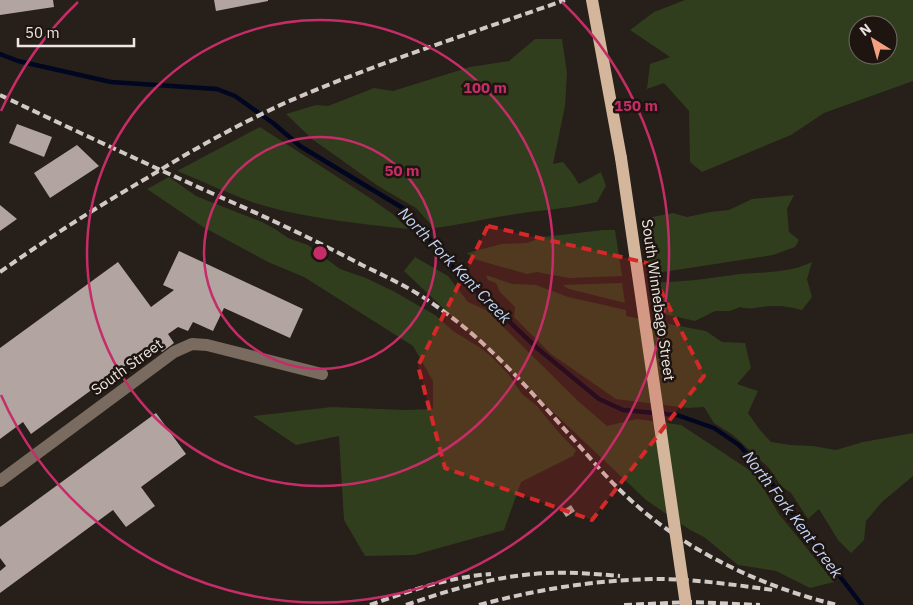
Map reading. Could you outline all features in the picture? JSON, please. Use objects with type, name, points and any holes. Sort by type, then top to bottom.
[{"type":"main road","name":"South Winnebago Street","points":[[592,0],[621,158],[686,605]]},
{"type":"street","name":"South Street","points":[[0,482],[174,352],[192,344],[207,345],[322,374]]},
{"type":"highlighted area","points":[[488,226],[647,263],[704,376],[592,520],[445,468],[418,366]]},
{"type":"green space","points":[[685,0],[913,0],[913,81],[824,113],[791,135],[702,172],[690,162],[689,111],[664,83],[647,89],[650,64],[670,57],[630,30],[654,12]]},
{"type":"green space","points":[[535,39],[562,39],[567,73],[565,106],[553,164],[563,162],[579,184],[601,172],[606,186],[597,202],[434,228],[416,208],[378,186],[312,139],[286,114],[316,105],[328,106],[374,88],[393,91],[470,67],[509,61]]},
{"type":"green space","points":[[260,127],[367,196],[394,215],[408,229],[329,219],[271,208],[177,171]]},
{"type":"green space","points":[[169,177],[196,196],[262,222],[288,238],[308,245],[340,269],[366,278],[393,291],[435,315],[453,331],[492,357],[509,375],[522,394],[537,406],[576,450],[573,456],[521,482],[504,530],[414,555],[365,556],[344,520],[339,436],[296,445],[253,416],[332,407],[404,410],[433,409],[433,381],[413,346],[304,277],[268,262],[203,227],[147,189]]},
{"type":"green space","points":[[794,195],[787,209],[789,232],[799,240],[795,247],[773,255],[650,274],[642,219],[673,213],[687,217],[729,210],[752,199]]},
{"type":"green space","points":[[615,230],[622,276],[569,278],[537,272],[527,274],[474,259],[467,253],[502,244],[527,243],[543,237]]},
{"type":"green space","points":[[415,257],[448,276],[468,302],[486,310],[578,401],[607,426],[637,419],[681,425],[754,473],[779,514],[834,582],[810,588],[776,571],[738,565],[704,537],[690,530],[646,500],[404,271]]},
{"type":"green space","points":[[812,262],[807,279],[812,297],[802,310],[780,306],[740,307],[730,311],[715,311],[695,321],[655,312],[651,282],[684,281],[777,271],[804,266]]},
{"type":"green space","points":[[486,275],[512,284],[536,285],[568,297],[626,310],[626,316],[706,331],[722,342],[745,343],[751,368],[737,384],[758,391],[748,413],[771,442],[836,450],[863,442],[913,433],[913,476],[882,502],[866,521],[864,540],[851,553],[838,540],[819,509],[808,519],[791,493],[781,486],[769,468],[733,435],[714,423],[704,407],[688,408],[616,399],[551,354],[514,317],[515,307],[500,292],[496,283],[488,280]]},
{"type":"green space","points":[[622,283],[625,303],[569,289],[563,285]]},
{"type":"building","points":[[0,0],[53,0],[54,7],[0,15]]},
{"type":"building","points":[[214,0],[268,0],[268,1],[216,11]]},
{"type":"building","points":[[17,124],[52,137],[44,157],[9,143]]},
{"type":"building","points":[[77,145],[99,166],[50,198],[34,173]]},
{"type":"building","points":[[0,205],[17,219],[0,231]]},
{"type":"building","points":[[179,251],[303,309],[290,338],[224,308],[213,331],[193,322],[188,331],[178,327],[168,334],[174,343],[162,352],[156,343],[31,434],[23,422],[0,439],[0,348],[118,262],[151,307],[174,290],[163,285]]},
{"type":"building","points":[[156,413],[186,454],[141,487],[155,506],[126,527],[113,510],[0,593],[0,571],[6,566],[0,558],[0,527]]},
{"type":"building","points":[[571,505],[575,511],[566,517],[562,511]]},
{"type":"waterway","name":"North Fork Kent Creek","points":[[0,54],[18,61],[111,82],[217,89],[235,96],[273,123],[300,146],[406,210],[455,270],[537,348],[599,399],[623,410],[677,415],[714,428],[739,445],[762,470],[862,605]]},
{"type":"railway","points":[[0,272],[54,235],[198,147],[269,110],[390,61],[565,0]]},
{"type":"railway","points":[[0,95],[284,226],[418,294],[456,320],[492,352],[617,487],[670,531],[722,563],[750,576],[808,597],[837,605]]},
{"type":"railway","points":[[406,605],[458,588],[530,574],[584,573],[620,576]]},
{"type":"railway","points":[[370,605],[445,581],[491,574]]},
{"type":"railway","points":[[479,605],[524,594],[570,586],[640,579],[691,580],[773,590]]},
{"type":"railway","points":[[624,605],[691,602],[760,605]]}]
